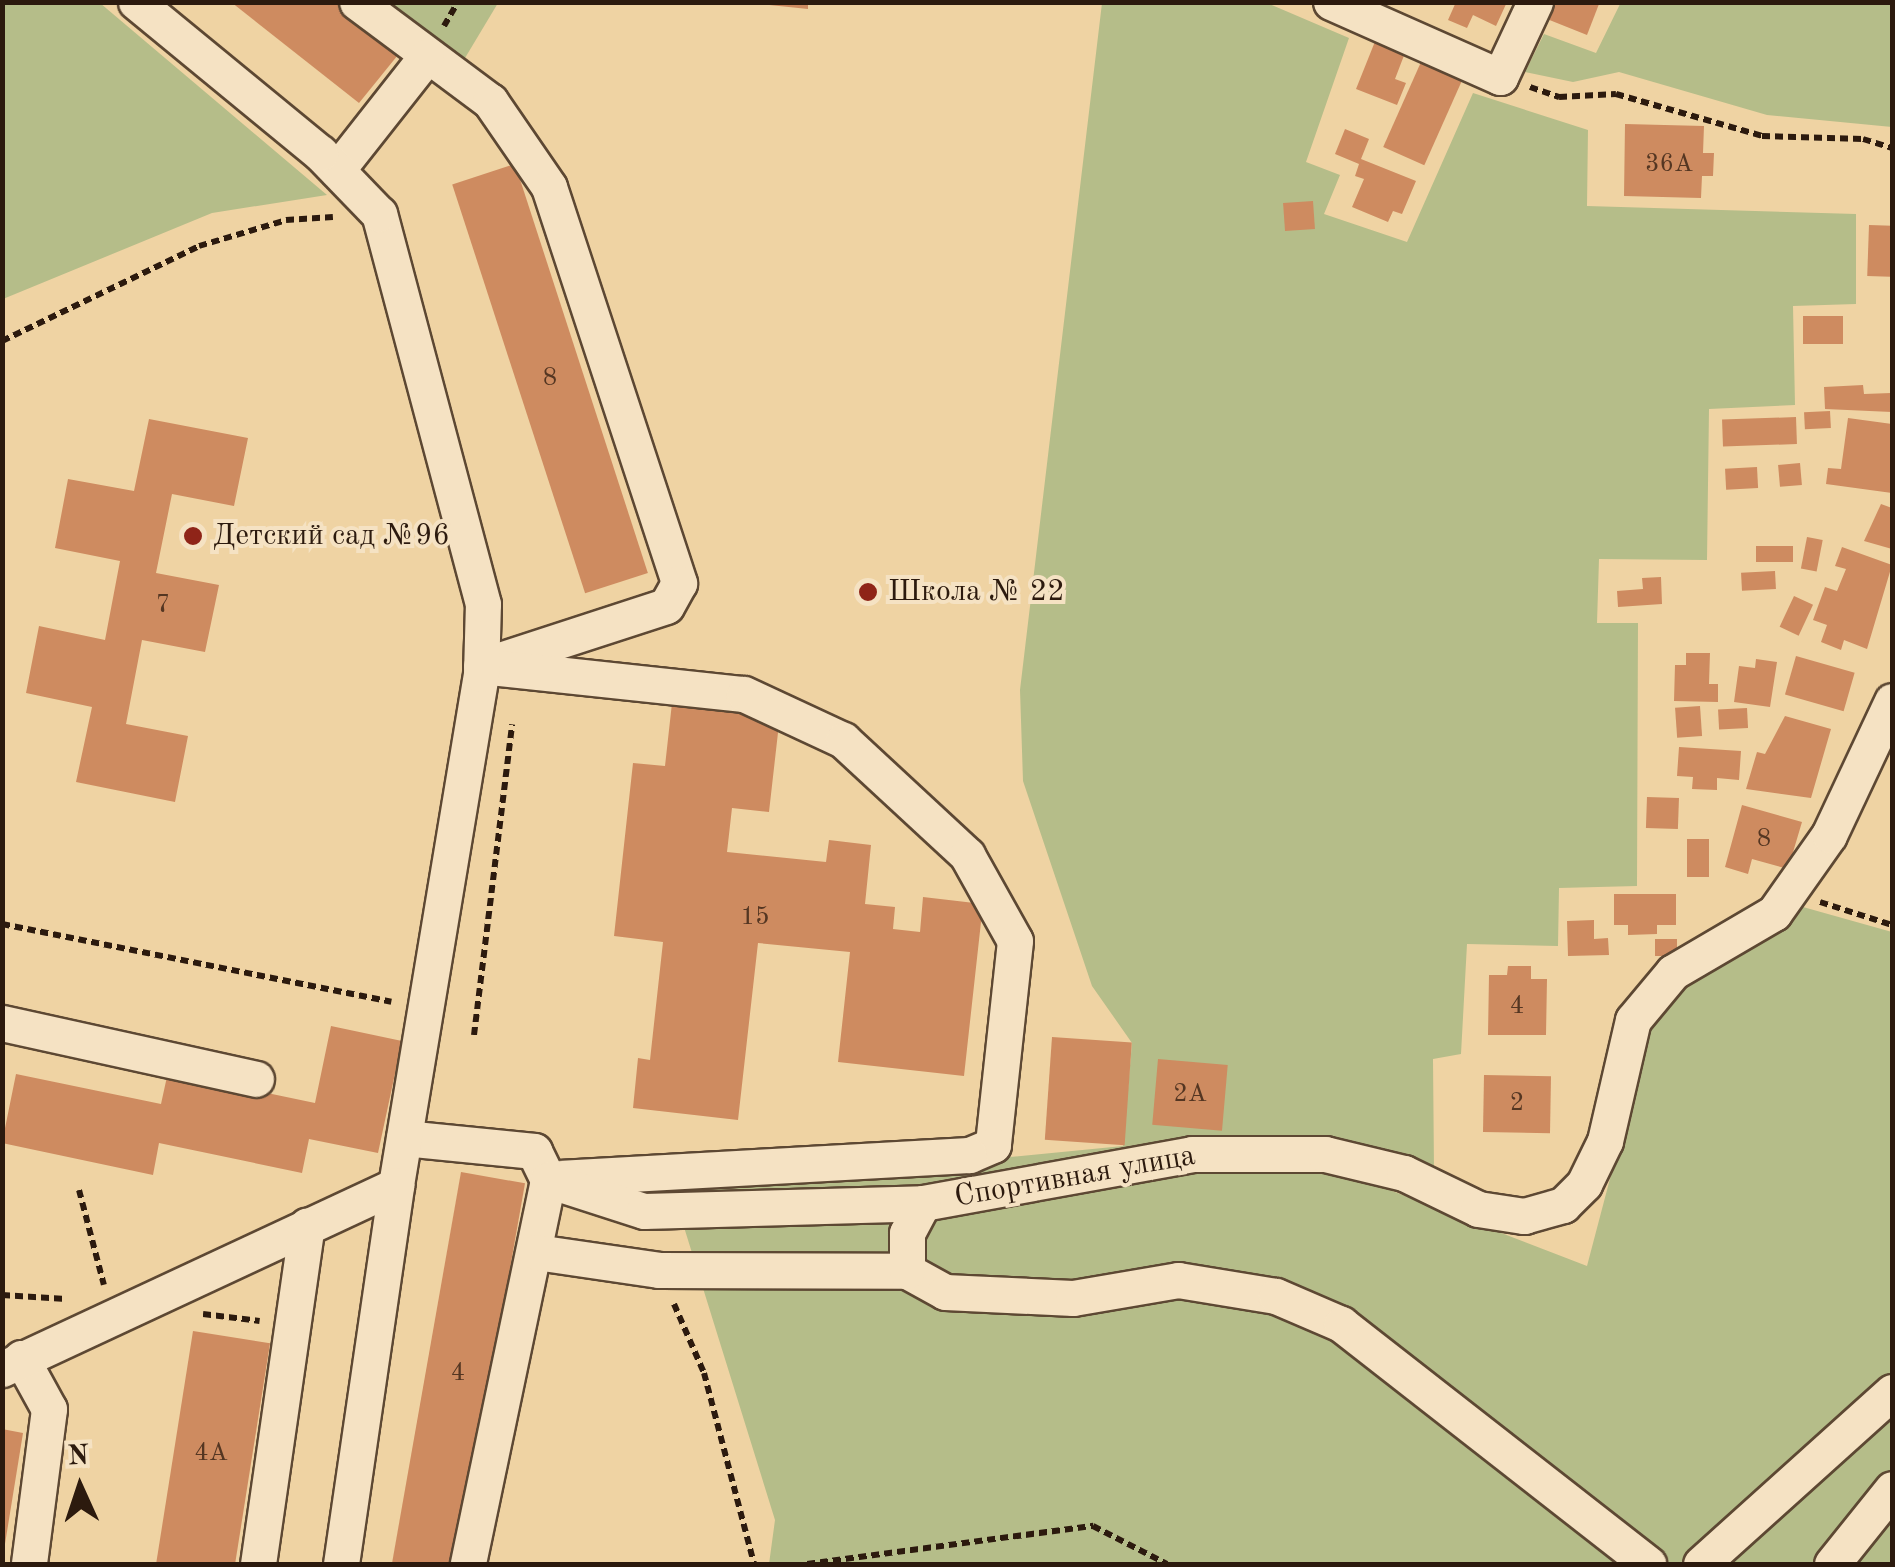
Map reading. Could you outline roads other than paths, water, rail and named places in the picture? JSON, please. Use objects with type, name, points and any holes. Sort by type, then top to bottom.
[{"type":"street","points":[[136,2],[337,170],[379,214],[483,604],[481,666],[396,1185],[341,1564]]},
{"type":"street","points":[[356,2],[490,101],[550,188],[679,583],[666,606],[481,666]]},
{"type":"street","points":[[1330,2],[1500,77],[1535,2]]},
{"type":"street","points":[[337,170],[426,57]]},
{"type":"street","points":[[481,666],[744,694],[843,740],[967,854],[1015,941],[993,1145],[970,1154],[548,1180]]},
{"type":"street","name":"Спортивная улица","points":[[907,1271],[907,1233],[923,1203],[1192,1154],[1325,1154],[1404,1173],[1478,1209],[1524,1216],[1563,1204],[1584,1184],[1605,1141],[1633,1020],[1674,972],[1774,913],[1817,852],[1892,701]]},
{"type":"street","points":[[2,1022],[256,1078]]},
{"type":"street","points":[[404,1138],[534,1150],[548,1180],[468,1564]]},
{"type":"street","points":[[548,1180],[644,1211],[923,1203]]},
{"type":"street","points":[[29,1564],[48,1409],[12,1364],[396,1185]]},
{"type":"street","points":[[258,1564],[306,1226]]},
{"type":"street","points":[[536,1252],[659,1270],[907,1271],[945,1292],[1073,1298],[1178,1280],[1276,1296],[1341,1324],[1648,1564]]},
{"type":"street","points":[[1700,1564],[1892,1392]]},
{"type":"street","points":[[1832,1564],[1892,1489]]},
{"type":"place","name":"Детский сад №96","points":[[193,536]]},
{"type":"place","name":"Школа № 22","points":[[868,592]]}]
